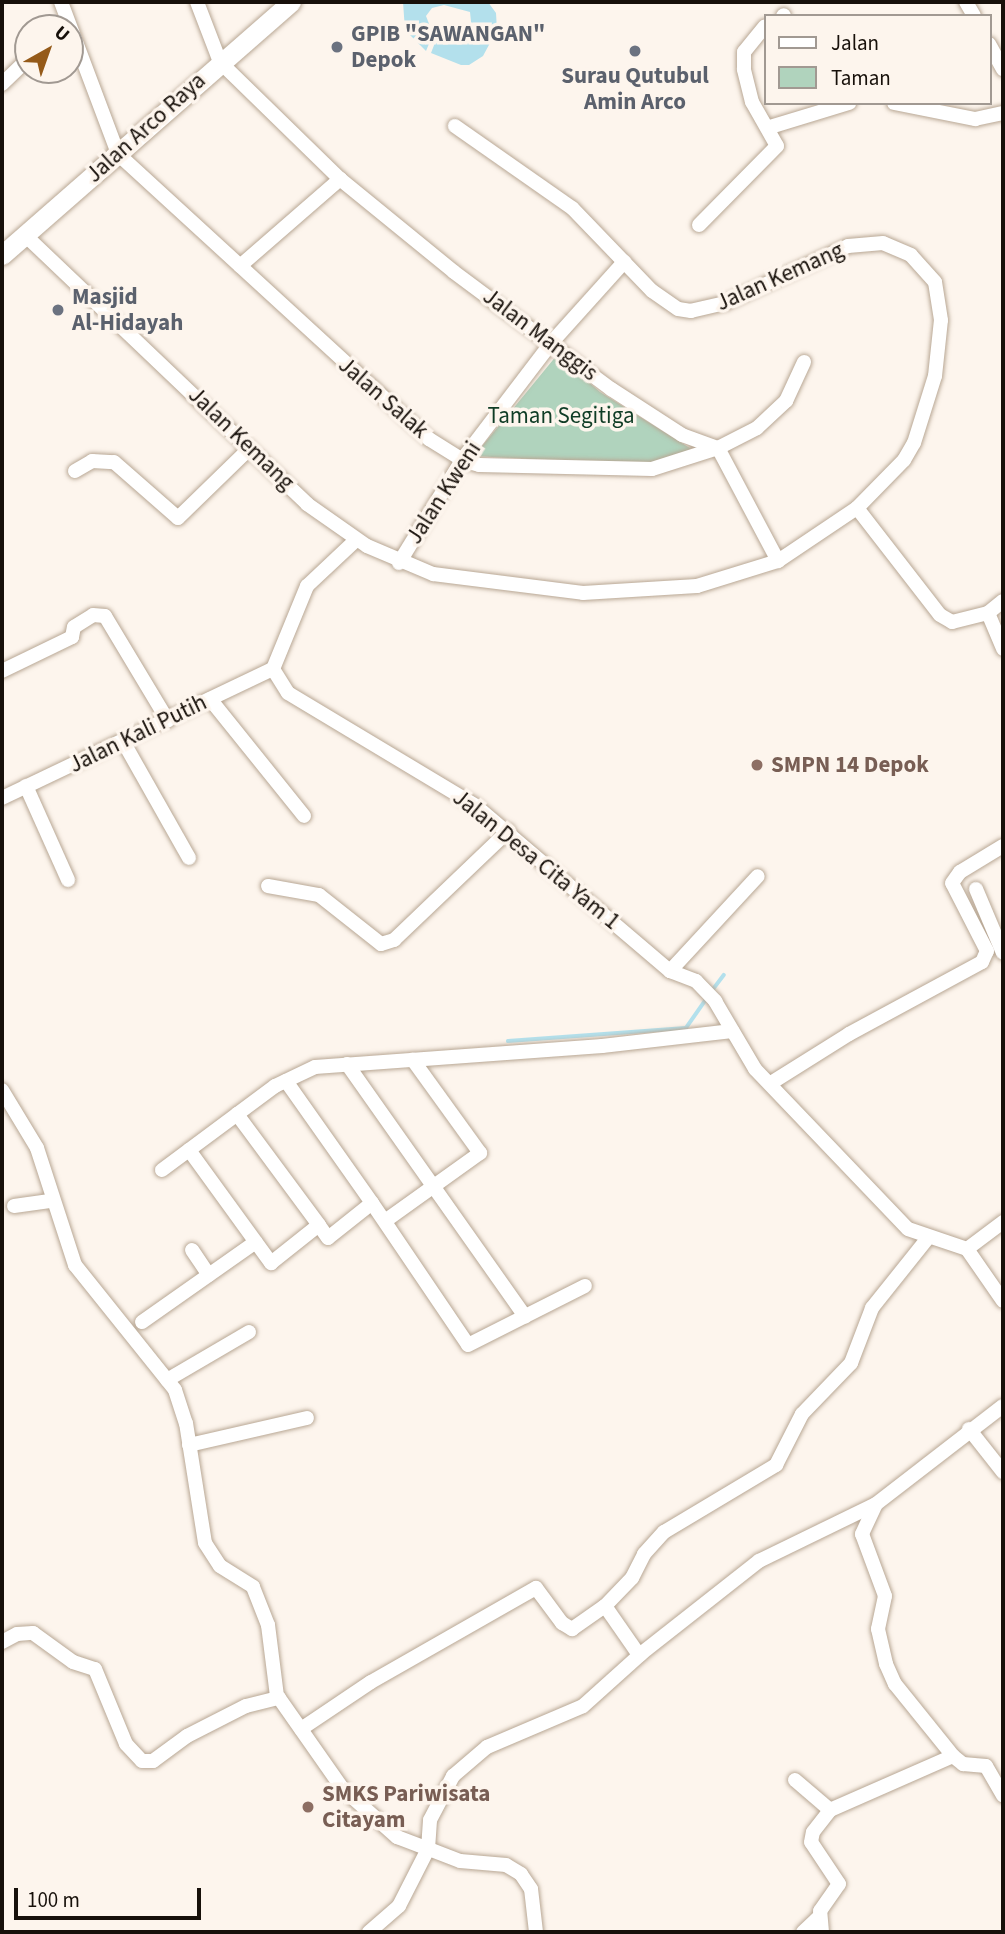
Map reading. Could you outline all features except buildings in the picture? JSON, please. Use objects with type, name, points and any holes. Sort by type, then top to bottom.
[{"type":"main road","name":"Jalan Arco Raya","points":[[2,256],[27,237],[220,62],[291,2]]},
{"type":"street","points":[[197,2],[220,62]]},
{"type":"street","points":[[699,225],[776,148],[770,127],[752,102],[744,69],[744,52],[764,27]]},
{"type":"street","points":[[991,48],[1003,69]]},
{"type":"street","name":"Jalan Manggis","points":[[220,62],[340,179],[454,272],[663,424],[718,448]]},
{"type":"street","points":[[84,65],[118,154]]},
{"type":"street","points":[[770,127],[842,105]]},
{"type":"street","points":[[905,105],[975,118],[1003,113]]},
{"type":"street","name":"Jalan Kemang","points":[[27,237],[307,503],[356,540],[399,563],[479,582],[594,593],[696,586],[778,561],[857,508],[895,471],[914,443],[935,376],[942,301],[925,266],[899,248],[857,244],[725,303],[691,311],[666,303],[572,208],[455,126]]},
{"type":"street","name":"Jalan Salak","points":[[118,154],[387,405],[461,460],[480,465],[652,469],[718,448]]},
{"type":"street","points":[[240,267],[340,179]]},
{"type":"street","name":"Jalan Kweni","points":[[399,563],[461,460],[552,342],[624,262]]},
{"type":"street","points":[[778,561],[718,448],[771,416],[799,380],[804,362]]},
{"type":"street","points":[[75,471],[92,461],[114,462],[178,518],[250,448]]},
{"type":"street","points":[[857,508],[940,615],[953,622],[988,613],[1003,601]]},
{"type":"street","points":[[274,669],[307,586],[356,540]]},
{"type":"street","points":[[988,613],[1003,649]]},
{"type":"street","points":[[2,671],[72,637],[74,627],[93,615],[105,615],[168,721]]},
{"type":"street","name":"Jalan Kali Putih","points":[[2,799],[274,669]]},
{"type":"street","name":"Jalan Desa Cita Yam 1","points":[[274,669],[284,688],[298,699],[407,762],[508,831],[670,971],[696,981],[715,1001],[732,1031]]},
{"type":"street","points":[[210,699],[304,816]]},
{"type":"street","points":[[124,743],[189,858]]},
{"type":"street","points":[[26,786],[68,880]]},
{"type":"street","points":[[268,886],[319,895],[381,944],[394,940],[508,831]]},
{"type":"street","points":[[771,1083],[849,1034],[982,962],[988,951],[953,883],[960,872],[1003,846]]},
{"type":"street","points":[[670,971],[758,876]]},
{"type":"street","points":[[976,889],[1003,953]]},
{"type":"street","points":[[162,1170],[286,1081],[315,1067],[602,1046],[732,1031],[750,1063],[908,1229],[927,1239],[967,1250],[1003,1301]]},
{"type":"street","points":[[385,1221],[435,1188],[480,1153],[413,1060]]},
{"type":"street","points":[[347,1064],[525,1316]]},
{"type":"street","points":[[286,1081],[373,1203],[468,1345],[585,1286]]},
{"type":"street","points":[[2,1092],[37,1148],[50,1201],[75,1265],[167,1380],[180,1402],[190,1445],[205,1543],[220,1566],[253,1587],[268,1625],[277,1696],[301,1728],[316,1755],[351,1798],[397,1837],[460,1861],[506,1865],[521,1874],[531,1889],[536,1932]]},
{"type":"street","points":[[237,1114],[328,1237],[373,1203]]},
{"type":"street","points":[[189,1150],[271,1262],[319,1225]]},
{"type":"street","points":[[14,1206],[50,1201]]},
{"type":"street","points":[[967,1250],[1003,1222]]},
{"type":"street","points":[[301,1728],[371,1682],[536,1588],[562,1623],[572,1629],[605,1606],[632,1578],[644,1553],[664,1532],[776,1465],[802,1414],[850,1363],[876,1301],[927,1239]]},
{"type":"street","points":[[142,1322],[256,1242]]},
{"type":"street","points":[[192,1250],[209,1275]]},
{"type":"street","points":[[167,1380],[249,1332]]},
{"type":"street","points":[[369,1932],[398,1906],[428,1849],[430,1820],[445,1787],[463,1765],[487,1747],[583,1706],[639,1655],[759,1561],[876,1504],[969,1429],[1003,1406]]},
{"type":"street","points":[[190,1445],[307,1418]]},
{"type":"street","points":[[969,1429],[1003,1472]]},
{"type":"street","points":[[876,1504],[862,1534],[885,1596],[880,1644],[895,1684],[953,1756],[963,1764],[986,1766],[1003,1796]]},
{"type":"street","points":[[605,1606],[639,1655]]},
{"type":"street","points":[[2,1642],[17,1634],[33,1633],[74,1661],[95,1669],[127,1744],[142,1761],[153,1761],[206,1726],[277,1696]]},
{"type":"street","points":[[803,1932],[820,1925],[838,1889],[811,1842],[813,1832],[830,1810],[953,1756]]},
{"type":"street","points":[[795,1780],[830,1810]]},
{"type":"green space","name":"Taman Segitiga","points":[[557,355],[600,392],[693,450],[661,466],[474,456]]},
{"type":"water","points":[[403,2],[488,2],[496,13],[497,30],[483,56],[469,65],[461,65],[431,53],[438,35],[472,31],[470,12],[444,5],[432,8],[426,16],[433,34],[426,51],[405,30]]},
{"type":"waterway","points":[[711,992],[724,975]]},
{"type":"waterway","points":[[508,1041],[686,1028],[707,998]]},
{"type":"place","name":"GPIB \"SAWANGAN\" Depok","points":[[337,47]]},
{"type":"place","name":"Surau Qutubul Amin Arco","points":[[635,51]]},
{"type":"place","name":"Masjid Al-Hidayah","points":[[58,310]]},
{"type":"place","name":"SMPN 14 Depok","points":[[757,765]]},
{"type":"place","name":"SMKS Pariwisata Citayam","points":[[308,1807]]}]
